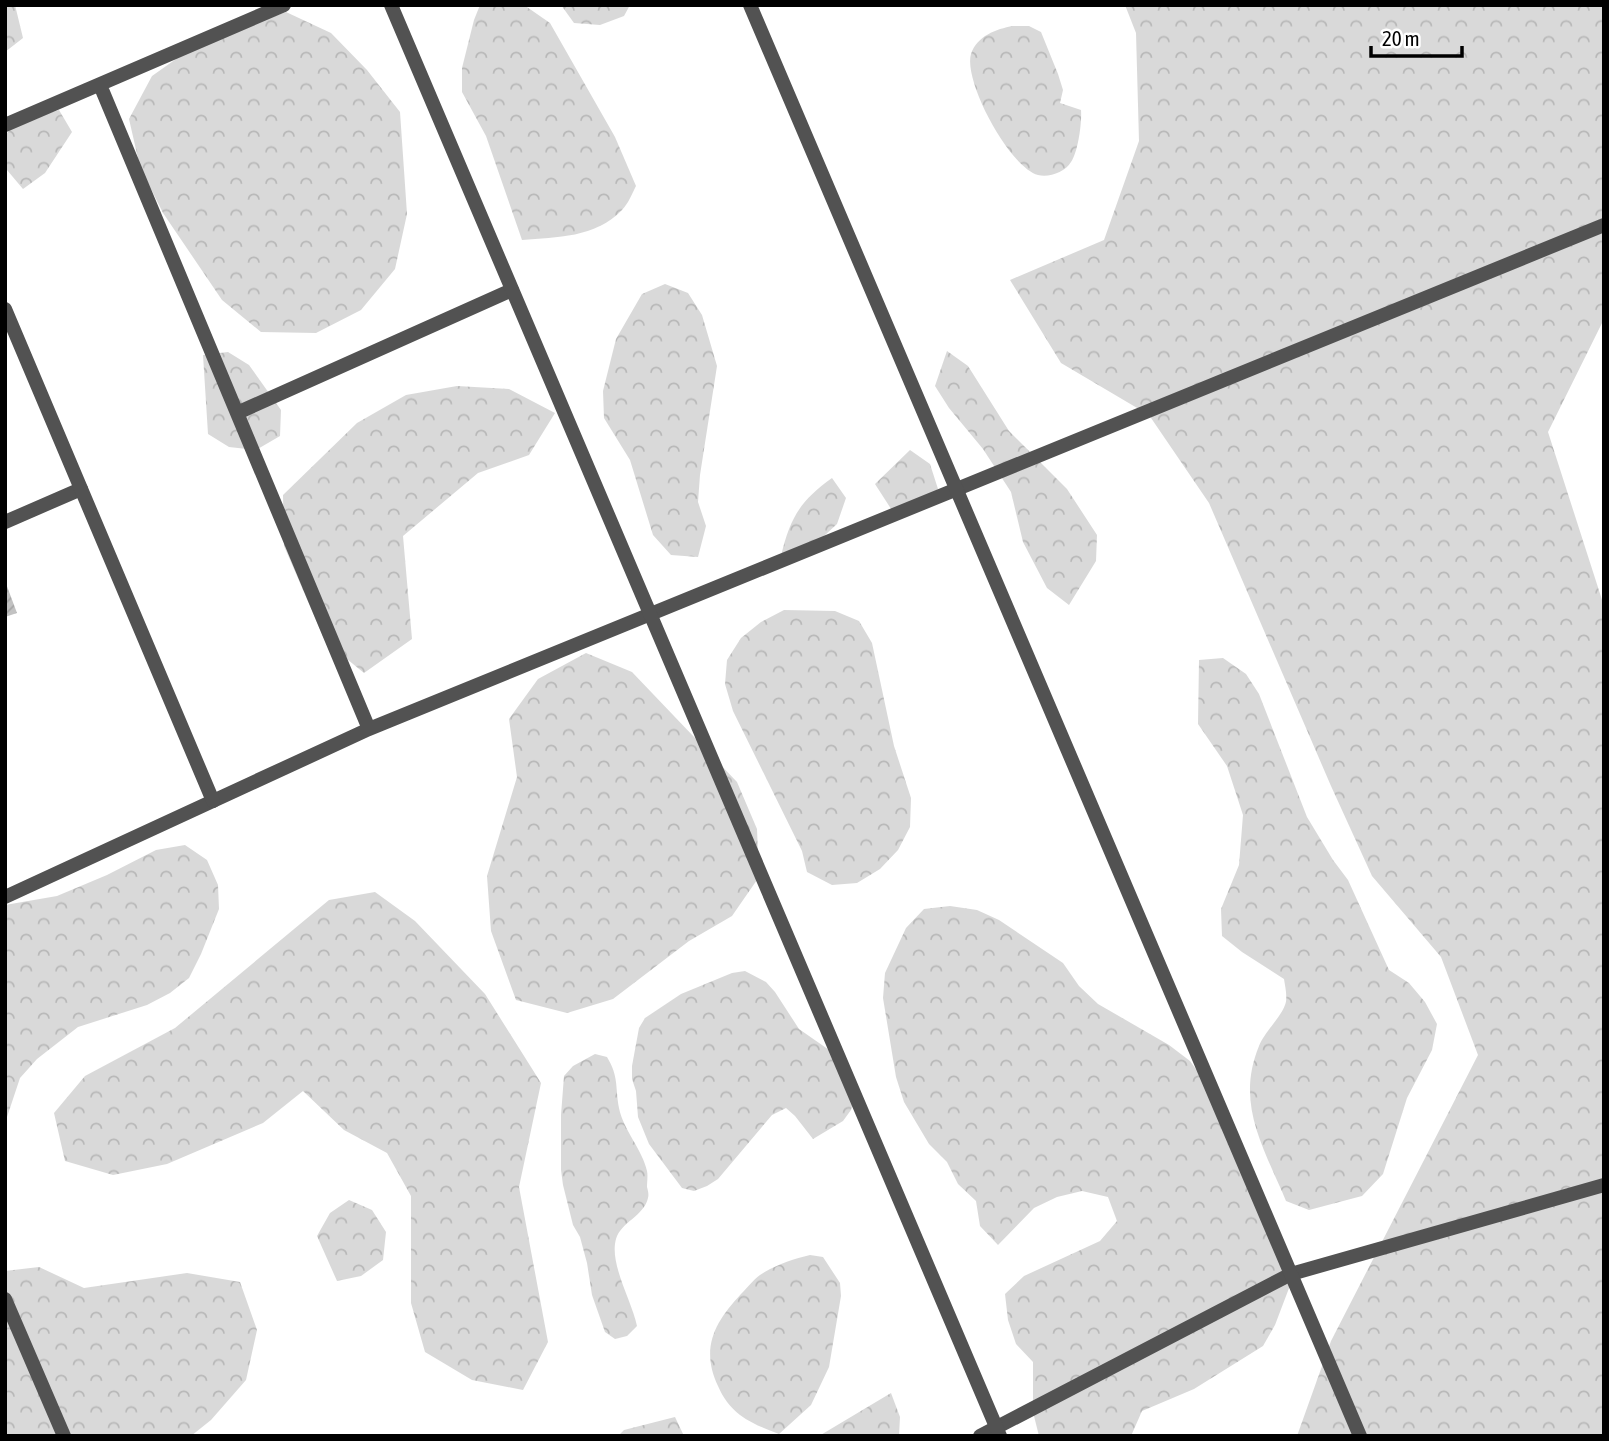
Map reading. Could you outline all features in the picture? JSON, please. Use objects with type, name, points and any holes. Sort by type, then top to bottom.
[{"type":"street","points":[[5,125],[284,5]]},
{"type":"street","points":[[391,5],[999,1432]]},
{"type":"street","points":[[750,5],[1360,1436]]},
{"type":"street","points":[[100,85],[369,729]]},
{"type":"street","points":[[5,897],[369,729],[1604,225]]},
{"type":"street","points":[[237,413],[512,290]]},
{"type":"street","points":[[5,309],[213,801]]},
{"type":"street","points":[[5,522],[81,489]]},
{"type":"street","points":[[980,1436],[999,1432],[1291,1274],[1604,1185]]},
{"type":"street","points":[[5,1299],[64,1436]]},
{"type":"green space","points":[[5,5],[15,5],[23,38],[5,52]]},
{"type":"green space","points":[[480,5],[524,5],[550,23],[615,137],[636,186],[622,210],[600,226],[562,237],[522,240],[486,136],[462,92],[462,68]]},
{"type":"green space","points":[[561,5],[630,5],[624,16],[600,25],[574,23]]},
{"type":"green space","points":[[1125,5],[1604,7],[1604,319],[1548,432],[1604,606],[1604,1434],[1297,1436],[1331,1341],[1478,1055],[1441,957],[1372,876],[1209,503],[1149,415],[1061,363],[1010,280],[1104,240],[1139,141],[1136,33]]},
{"type":"green space","points":[[286,12],[331,33],[367,70],[400,112],[407,214],[395,269],[361,310],[316,333],[261,332],[222,300],[163,213],[140,167],[129,119],[152,76],[193,47]]},
{"type":"green space","points":[[1013,26],[1029,26],[1041,32],[1063,90],[1060,103],[1081,110],[1076,151],[1065,169],[1052,175],[1038,175],[1015,157],[991,122],[974,83],[970,67],[971,54],[978,42],[988,34]]},
{"type":"green space","points":[[59,110],[72,132],[45,173],[23,189],[7,170],[5,136],[15,123]]},
{"type":"green space","points":[[665,284],[688,293],[702,315],[717,366],[700,475],[698,502],[706,526],[698,557],[671,555],[653,535],[630,460],[604,418],[603,391],[616,339],[642,294]]},
{"type":"green space","points":[[947,351],[968,366],[1009,431],[1067,489],[1097,535],[1096,561],[1069,605],[1047,588],[1023,542],[1011,492],[983,449],[949,408],[935,386]]},
{"type":"green space","points":[[228,352],[249,365],[281,410],[280,436],[256,450],[229,447],[208,434],[203,355]]},
{"type":"green space","points":[[457,386],[509,389],[555,413],[529,455],[478,473],[403,536],[412,639],[364,673],[325,641],[284,546],[283,495],[357,423],[406,395]]},
{"type":"green space","points":[[910,450],[930,464],[938,489],[920,509],[895,515],[875,484]]},
{"type":"green space","points":[[832,478],[846,498],[837,524],[798,560],[781,556],[788,531],[798,511]]},
{"type":"green space","points":[[784,610],[835,611],[859,621],[872,643],[894,746],[911,798],[910,827],[898,850],[880,869],[857,883],[832,885],[807,872],[802,851],[733,711],[725,684],[727,660],[741,638],[761,622]]},
{"type":"green space","points":[[586,653],[632,672],[737,782],[757,829],[759,877],[732,916],[689,941],[613,999],[567,1013],[516,1000],[491,931],[487,876],[517,777],[509,719],[538,679]]},
{"type":"green space","points":[[1223,658],[1246,674],[1259,694],[1307,817],[1348,880],[1389,970],[1409,983],[1425,1002],[1437,1024],[1432,1050],[1407,1098],[1383,1174],[1362,1196],[1309,1210],[1286,1201],[1261,1144],[1251,1107],[1252,1067],[1261,1041],[1285,1005],[1284,979],[1222,936],[1221,909],[1239,865],[1243,815],[1227,766],[1198,724],[1199,660]]},
{"type":"green space","points":[[185,845],[207,860],[218,885],[219,909],[189,978],[170,993],[147,1005],[78,1027],[37,1059],[20,1078],[5,1123],[5,905],[57,896],[156,850]]},
{"type":"green space","points":[[375,892],[415,921],[485,994],[541,1083],[519,1187],[548,1342],[523,1390],[472,1380],[425,1352],[411,1303],[411,1196],[387,1153],[344,1130],[303,1091],[263,1123],[167,1164],[113,1175],[65,1161],[54,1113],[85,1076],[175,1028],[329,900]]},
{"type":"green space","points":[[950,906],[977,910],[999,920],[1063,963],[1079,986],[1098,1004],[1169,1045],[1190,1061],[1205,1082],[1294,1275],[1275,1325],[1263,1346],[1194,1389],[1142,1411],[1131,1436],[1039,1436],[1033,1412],[1033,1362],[1016,1344],[1008,1320],[1005,1294],[1024,1276],[1100,1241],[1117,1221],[1108,1197],[1082,1191],[1057,1197],[1034,1208],[998,1245],[980,1226],[976,1201],[958,1184],[947,1162],[929,1144],[904,1102],[896,1077],[883,998],[885,973],[906,928],[924,909]]},
{"type":"green space","points":[[745,971],[766,982],[799,1029],[842,1059],[854,1098],[851,1110],[843,1121],[813,1139],[786,1108],[772,1115],[718,1179],[694,1191],[682,1188],[649,1144],[638,1117],[632,1066],[639,1028],[645,1018],[681,994],[732,973]]},
{"type":"green space","points":[[595,1054],[607,1057],[611,1064],[621,1116],[642,1156],[647,1173],[646,1204],[619,1233],[615,1249],[618,1271],[637,1326],[627,1336],[615,1339],[605,1332],[592,1295],[587,1263],[580,1237],[573,1225],[561,1170],[564,1076],[573,1066]]},
{"type":"green space","points":[[349,1200],[372,1210],[386,1232],[383,1260],[361,1276],[337,1281],[317,1236],[330,1213]]},
{"type":"green space","points":[[810,1255],[823,1257],[840,1283],[841,1296],[829,1367],[811,1405],[779,1434],[745,1418],[727,1402],[710,1360],[713,1336],[732,1304],[755,1279],[778,1265]]},
{"type":"green space","points":[[39,1267],[84,1288],[187,1273],[240,1282],[257,1330],[246,1380],[211,1420],[191,1436],[5,1436],[5,1271]]},
{"type":"green space","points":[[891,1393],[900,1417],[899,1436],[819,1436]]},
{"type":"green space","points":[[675,1417],[684,1436],[618,1436],[624,1430]]},
{"type":"building","points":[[5,581],[17,613],[5,617]]}]
